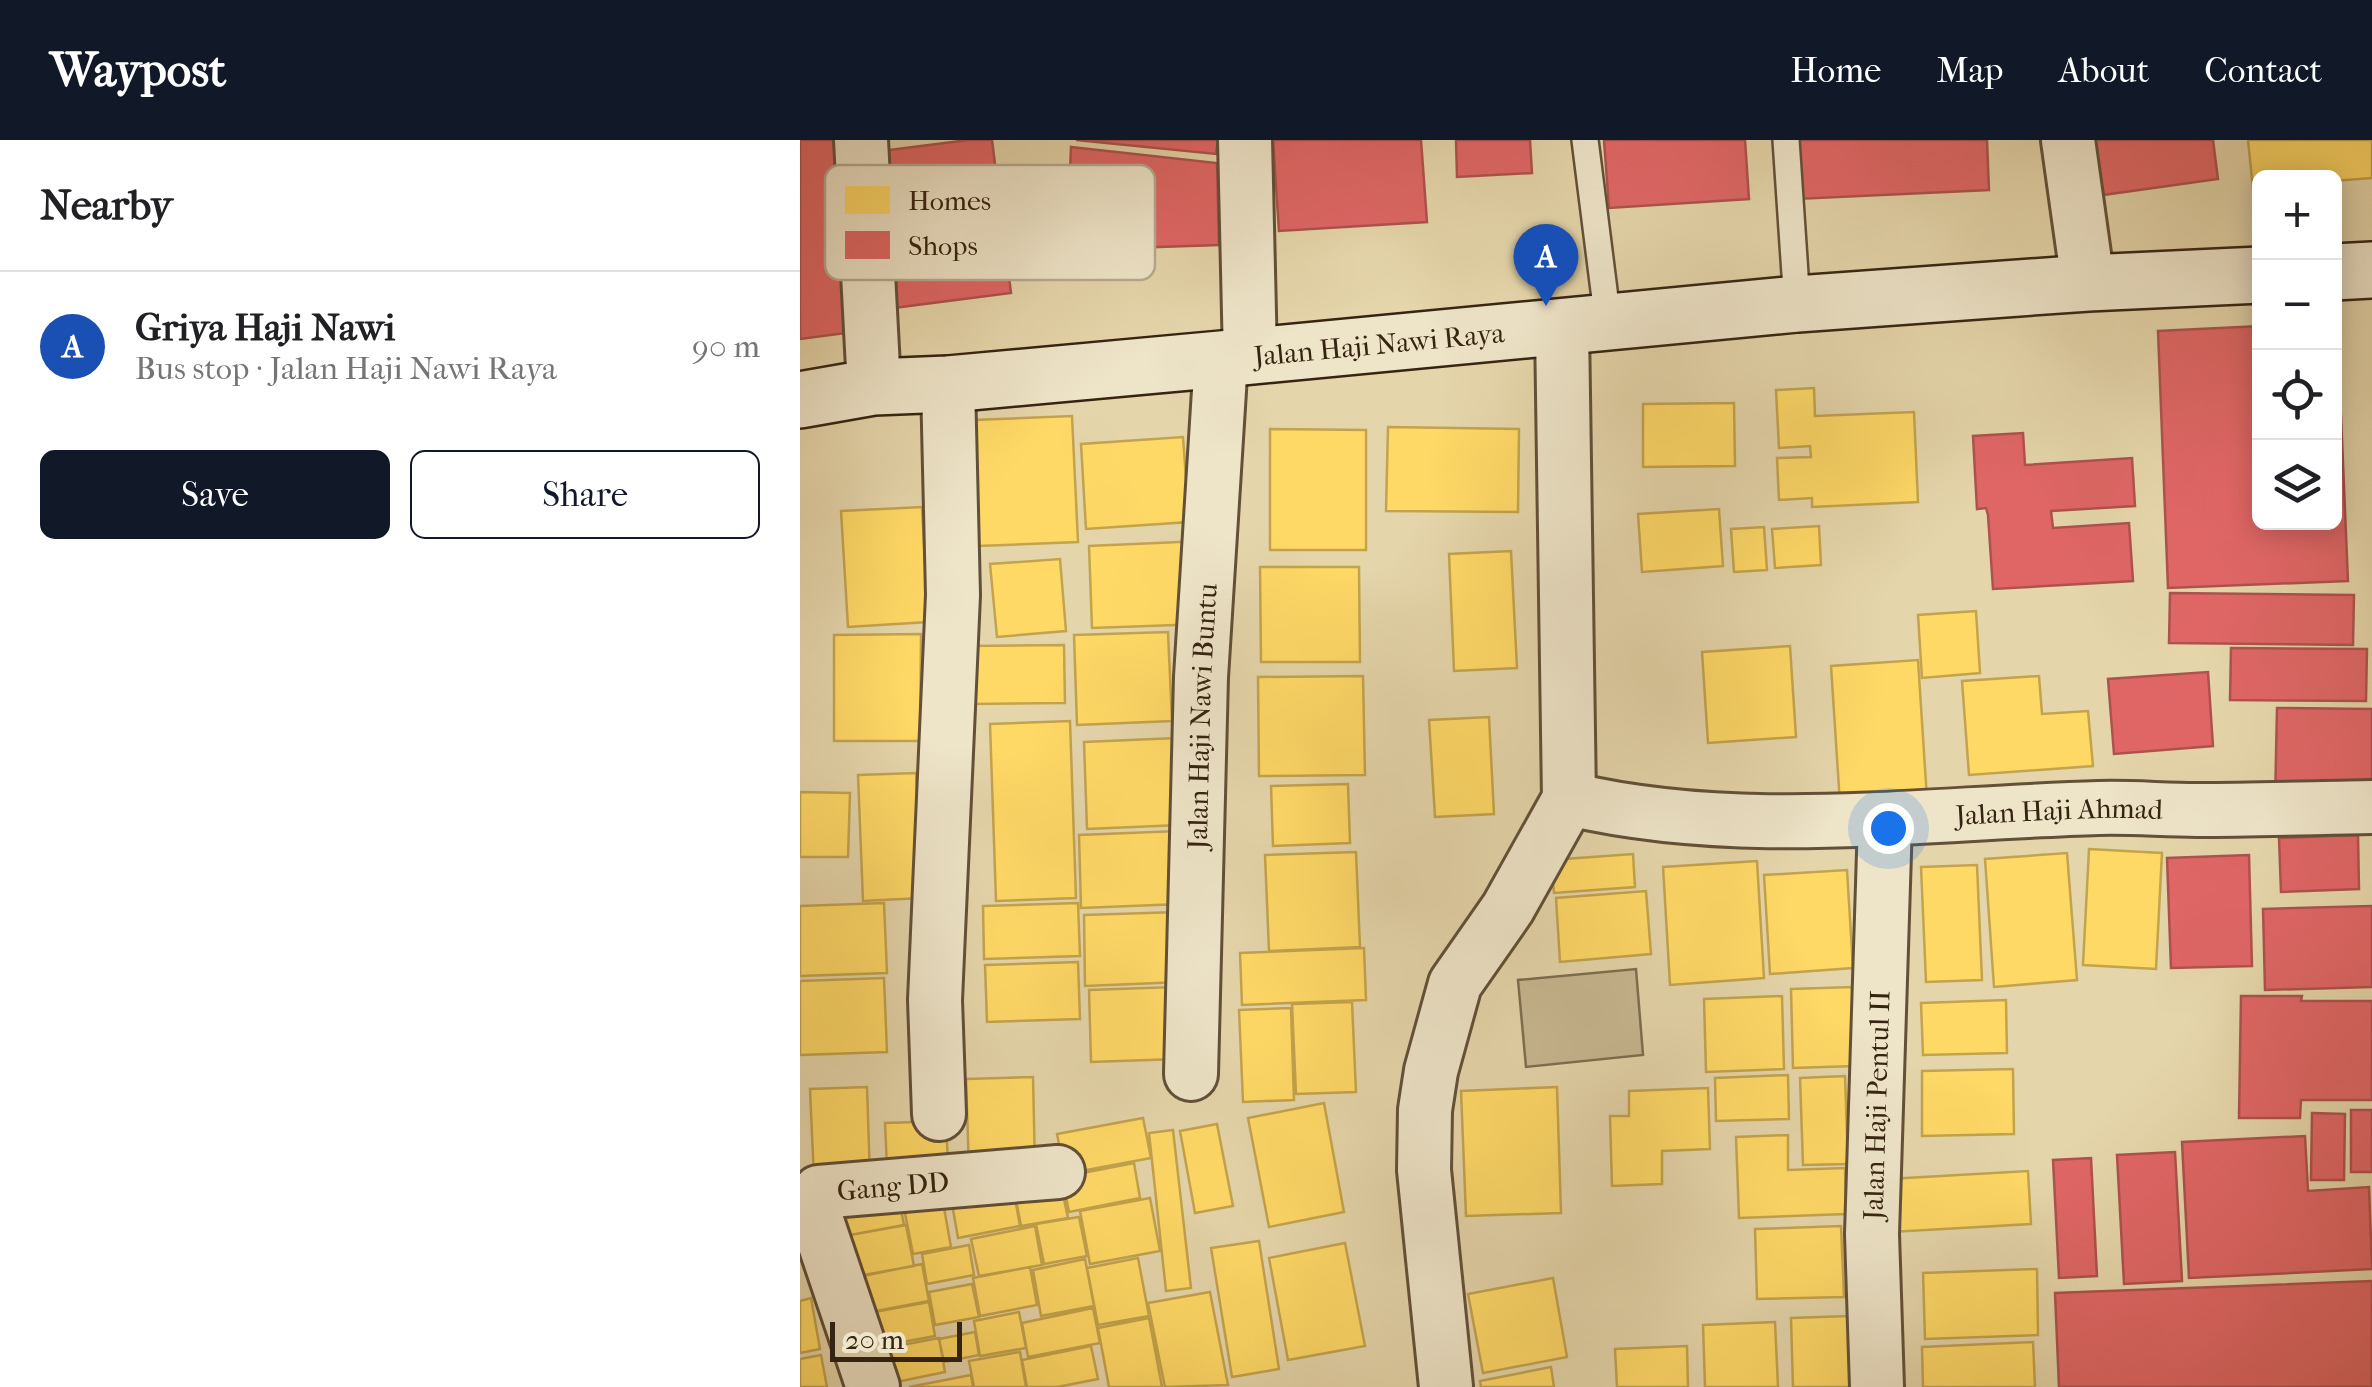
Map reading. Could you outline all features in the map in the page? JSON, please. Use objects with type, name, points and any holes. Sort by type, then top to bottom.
[{"type":"street","points":[[861,140],[862,165]]},
{"type":"street","name":"Jalan Haji Nawi Buntu","points":[[1192,1074],[1201,677],[1235,358],[1245,140]]},
{"type":"street","points":[[2068,140],[2088,283]]},
{"type":"street","points":[[2342,272],[2372,270]]},
{"type":"street","name":"Jalan Haji Nawi Raya","points":[[800,400],[874,387],[948,384],[1797,304],[2252,275]]},
{"type":"street","points":[[868,280],[874,387]]},
{"type":"street","points":[[1446,1387],[1424,1170],[1425,1110],[1455,984],[1508,908],[1569,800],[1585,325]]},
{"type":"street","points":[[939,1114],[935,1000],[953,595],[948,384]]},
{"type":"street","name":"Jalan Haji Ahmad","points":[[1569,800],[1682,819],[1886,821],[2100,808],[2372,807]]},
{"type":"street","name":"Jalan Haji Pentul II","points":[[1878,1387],[1872,1234],[1886,821]]},
{"type":"street","name":"Gang DD","points":[[873,1387],[811,1203],[814,1196],[820,1192],[1058,1172]]},
{"type":"lane","points":[[1585,325],[1586,140]]},
{"type":"lane","points":[[1786,140],[1797,304]]},
{"type":"shaded area","points":[[1636,969],[1643,1055],[1526,1067],[1518,980]]},
{"type":"building: Homes","points":[[2248,140],[2372,140],[2372,178],[2342,180],[2342,170],[2252,170],[2252,179]]},
{"type":"building: Homes","points":[[1814,388],[1815,416],[1914,412],[1918,502],[1812,507],[1812,498],[1779,500],[1777,458],[1811,457],[1810,446],[1779,448],[1776,390]]},
{"type":"building: Homes","points":[[1734,403],[1735,466],[1643,467],[1643,404]]},
{"type":"building: Homes","points":[[1072,416],[1078,542],[978,546],[974,420]]},
{"type":"building: Homes","points":[[1388,427],[1519,429],[1518,512],[1386,511]]},
{"type":"building: Homes","points":[[1270,429],[1366,430],[1366,550],[1270,550]]},
{"type":"building: Homes","points":[[1183,437],[1189,522],[1086,529],[1081,444]]},
{"type":"building: Homes","points":[[922,507],[928,622],[848,627],[841,511]]},
{"type":"building: Homes","points":[[1719,509],[1723,566],[1642,572],[1638,514]]},
{"type":"building: Homes","points":[[1819,526],[1821,565],[1775,568],[1772,529]]},
{"type":"building: Homes","points":[[1764,527],[1767,570],[1734,572],[1731,529]]},
{"type":"building: Homes","points":[[1201,541],[1204,624],[1092,628],[1089,546]]},
{"type":"building: Homes","points":[[1511,551],[1517,668],[1454,671],[1449,554]]},
{"type":"building: Homes","points":[[1060,559],[1066,631],[997,637],[990,564]]},
{"type":"building: Homes","points":[[1260,567],[1359,567],[1360,662],[1261,662]]},
{"type":"building: Homes","points":[[1976,611],[1980,673],[1922,678],[1918,615]]},
{"type":"building: Homes","points":[[1168,632],[1172,721],[1077,725],[1074,635]]},
{"type":"building: Homes","points":[[921,634],[920,741],[834,741],[834,635]]},
{"type":"building: Homes","points":[[1064,645],[1065,703],[966,704],[965,646]]},
{"type":"building: Homes","points":[[1790,646],[1796,737],[1708,743],[1702,652]]},
{"type":"building: Homes","points":[[1918,660],[1927,799],[1840,804],[1831,666]]},
{"type":"building: Homes","points":[[1363,676],[1365,775],[1259,776],[1258,677]]},
{"type":"building: Homes","points":[[2039,676],[2042,714],[2088,711],[2093,766],[1969,775],[1962,681]]},
{"type":"building: Homes","points":[[1489,717],[1494,814],[1435,817],[1429,720]]},
{"type":"building: Homes","points":[[1070,721],[1076,898],[996,901],[990,724]]},
{"type":"building: Homes","points":[[1176,738],[1180,825],[1087,829],[1084,742]]},
{"type":"building: Homes","points":[[916,773],[921,898],[863,901],[858,775]]},
{"type":"building: Homes","points":[[1348,784],[1350,843],[1273,846],[1271,786]]},
{"type":"building: Homes","points":[[800,792],[850,793],[848,857],[800,857]]},
{"type":"building: Homes","points":[[1178,831],[1180,904],[1081,908],[1079,835]]},
{"type":"building: Homes","points":[[2089,849],[2162,853],[2156,969],[2083,965]]},
{"type":"building: Homes","points":[[1356,852],[1360,947],[1269,951],[1265,855]]},
{"type":"building: Homes","points":[[2067,853],[2077,980],[1994,987],[1985,859]]},
{"type":"building: Homes","points":[[1633,854],[1635,887],[1554,893],[1551,860]]},
{"type":"building: Homes","points":[[1757,861],[1764,978],[1670,985],[1663,867]]},
{"type":"building: Homes","points":[[1977,865],[1982,980],[1926,982],[1921,867]]},
{"type":"building: Homes","points":[[1847,870],[1853,968],[1770,974],[1764,875]]},
{"type":"building: Homes","points":[[1646,891],[1651,954],[1560,962],[1556,898]]},
{"type":"building: Homes","points":[[884,903],[887,973],[800,976],[800,906]]},
{"type":"building: Homes","points":[[1078,903],[1080,956],[984,959],[983,906]]},
{"type":"building: Homes","points":[[1178,912],[1181,982],[1085,986],[1084,915]]},
{"type":"building: Homes","points":[[1364,948],[1366,1000],[1242,1005],[1240,953]]},
{"type":"building: Homes","points":[[1078,962],[1080,1019],[987,1022],[985,965]]},
{"type":"building: Homes","points":[[884,978],[887,1052],[800,1055],[800,981]]},
{"type":"building: Homes","points":[[1175,987],[1177,1059],[1091,1062],[1089,990]]},
{"type":"building: Homes","points":[[1852,987],[1855,1066],[1793,1068],[1791,989]]},
{"type":"building: Homes","points":[[1782,996],[1784,1069],[1706,1072],[1704,999]]},
{"type":"building: Homes","points":[[2006,1000],[2007,1053],[1923,1055],[1921,1003]]},
{"type":"building: Homes","points":[[1352,1002],[1356,1092],[1296,1094],[1292,1004]]},
{"type":"building: Homes","points":[[1291,1008],[1294,1100],[1243,1102],[1239,1010]]},
{"type":"building: Homes","points":[[2013,1069],[2014,1134],[1922,1136],[1922,1071]]},
{"type":"building: Homes","points":[[1788,1075],[1789,1119],[1716,1121],[1715,1078]]},
{"type":"building: Homes","points":[[1845,1076],[1848,1164],[1803,1165],[1800,1078]]},
{"type":"building: Homes","points":[[1033,1077],[1035,1168],[969,1170],[966,1079]]},
{"type":"building: Homes","points":[[867,1087],[870,1177],[814,1179],[810,1089]]},
{"type":"building: Homes","points":[[1557,1087],[1561,1213],[1466,1216],[1461,1091]]},
{"type":"building: Homes","points":[[1708,1088],[1710,1149],[1662,1151],[1662,1184],[1612,1186],[1610,1116],[1629,1116],[1629,1091]]},
{"type":"building: Homes","points":[[1324,1103],[1344,1212],[1269,1227],[1248,1118]]},
{"type":"building: Homes","points":[[1143,1118],[1151,1158],[1065,1174],[1057,1134]]},
{"type":"building: Homes","points":[[946,1121],[948,1165],[887,1167],[885,1123]]},
{"type":"building: Homes","points":[[1217,1124],[1233,1206],[1195,1213],[1180,1131]]},
{"type":"building: Homes","points":[[1173,1130],[1191,1288],[1166,1291],[1149,1133]]},
{"type":"building: Homes","points":[[1788,1135],[1788,1170],[1845,1168],[1846,1214],[1739,1218],[1736,1137]]},
{"type":"building: Homes","points":[[1134,1163],[1140,1198],[1069,1212],[1062,1177]]},
{"type":"building: Homes","points":[[2028,1171],[2031,1224],[1891,1232],[1889,1179]]},
{"type":"building: Homes","points":[[1059,1176],[1068,1218],[1021,1226],[1013,1184]]},
{"type":"building: Homes","points":[[940,1185],[951,1247],[913,1254],[901,1193]]},
{"type":"building: Homes","points":[[1013,1187],[1020,1226],[958,1238],[951,1198]]},
{"type":"building: Homes","points":[[897,1189],[904,1225],[834,1238],[827,1203]]},
{"type":"building: Homes","points":[[1150,1198],[1160,1251],[1090,1264],[1080,1211]]},
{"type":"building: Homes","points":[[1079,1217],[1087,1256],[1044,1264],[1036,1224]]},
{"type":"building: Homes","points":[[906,1225],[914,1266],[847,1278],[839,1237]]},
{"type":"building: Homes","points":[[1035,1226],[1042,1265],[979,1276],[971,1239]]},
{"type":"building: Homes","points":[[1841,1226],[1844,1297],[1757,1299],[1755,1229]]},
{"type":"building: Homes","points":[[1259,1241],[1279,1369],[1232,1377],[1211,1248]]},
{"type":"building: Homes","points":[[1345,1243],[1365,1346],[1288,1360],[1269,1258]]},
{"type":"building: Homes","points":[[969,1245],[974,1275],[927,1284],[922,1254]]},
{"type":"building: Homes","points":[[1138,1258],[1149,1316],[1098,1325],[1087,1268]]},
{"type":"building: Homes","points":[[1085,1259],[1094,1306],[1041,1316],[1033,1270]]},
{"type":"building: Homes","points":[[922,1264],[929,1301],[855,1315],[848,1279]]},
{"type":"building: Homes","points":[[1030,1267],[1037,1305],[980,1316],[973,1278]]},
{"type":"building: Homes","points":[[2037,1269],[2038,1335],[1925,1339],[1923,1273]]},
{"type":"building: Homes","points":[[1553,1278],[1567,1357],[1483,1373],[1468,1294]]},
{"type":"building: Homes","points":[[972,1284],[979,1317],[935,1325],[929,1292]]},
{"type":"building: Homes","points":[[1210,1292],[1228,1385],[1165,1387],[1148,1303]]},
{"type":"building: Homes","points":[[811,1298],[820,1349],[800,1353],[800,1301]]},
{"type":"building: Homes","points":[[929,1302],[935,1336],[865,1349],[858,1315]]},
{"type":"building: Homes","points":[[1093,1308],[1100,1343],[1028,1357],[1022,1323]]},
{"type":"building: Homes","points":[[1019,1312],[1026,1348],[980,1356],[974,1321]]},
{"type":"building: Homes","points":[[1849,1316],[1852,1387],[1793,1387],[1791,1318]]},
{"type":"building: Homes","points":[[1149,1318],[1162,1387],[1109,1387],[1098,1328]]},
{"type":"building: Homes","points":[[1775,1322],[1778,1387],[1705,1387],[1703,1325]]},
{"type":"building: Homes","points":[[975,1332],[979,1355],[944,1362],[939,1339]]},
{"type":"building: Homes","points":[[939,1338],[945,1372],[877,1386],[870,1351]]},
{"type":"building: Homes","points":[[2033,1342],[2035,1387],[1923,1387],[1922,1347]]},
{"type":"building: Homes","points":[[1091,1346],[1098,1379],[1057,1387],[1027,1387],[1022,1360]]},
{"type":"building: Homes","points":[[1687,1346],[1688,1387],[1617,1387],[1615,1349]]},
{"type":"building: Homes","points":[[1020,1352],[1026,1387],[974,1387],[969,1361]]},
{"type":"building: Homes","points":[[821,1355],[827,1387],[800,1387],[800,1359]]},
{"type":"building: Homes","points":[[1551,1367],[1554,1387],[1481,1387],[1480,1381]]},
{"type":"building: Homes","points":[[971,1375],[973,1387],[909,1387]]},
{"type":"building: Shops","points":[[800,140],[842,140],[844,165],[825,165],[825,280],[856,280],[861,331],[800,339]]},
{"type":"building: Shops","points":[[992,140],[995,165],[875,165],[873,152]]},
{"type":"building: Shops","points":[[1076,140],[1218,140],[1216,154]]},
{"type":"building: Shops","points":[[1273,140],[1421,140],[1427,222],[1279,231]]},
{"type":"building: Shops","points":[[1456,140],[1530,140],[1532,173],[1457,177]]},
{"type":"building: Shops","points":[[1604,140],[1745,140],[1749,199],[1609,208]]},
{"type":"building: Shops","points":[[1793,140],[1987,140],[1989,190],[1796,199]]},
{"type":"building: Shops","points":[[2095,140],[2213,140],[2218,179],[2103,195]]},
{"type":"building: Shops","points":[[1071,147],[1217,163],[1219,245],[1155,247],[1155,165],[1070,165]]},
{"type":"building: Shops","points":[[889,280],[1009,280],[1011,293],[893,308]]},
{"type":"building: Shops","points":[[2252,326],[2252,530],[2342,530],[2342,440],[2348,581],[2168,588],[2158,331]]},
{"type":"building: Shops","points":[[2023,433],[2025,465],[2132,458],[2135,506],[2051,511],[2053,528],[2129,523],[2133,581],[1993,589],[1988,515],[1986,508],[1977,509],[1973,436]]},
{"type":"building: Shops","points":[[2170,593],[2354,595],[2353,645],[2169,643]]},
{"type":"building: Shops","points":[[2231,648],[2367,649],[2366,701],[2230,700]]},
{"type":"building: Shops","points":[[2208,672],[2213,746],[2114,754],[2108,679]]},
{"type":"building: Shops","points":[[2277,708],[2372,709],[2372,804],[2275,803]]},
{"type":"building: Shops","points":[[2358,835],[2359,889],[2281,892],[2279,838]]},
{"type":"building: Shops","points":[[2249,855],[2252,966],[2171,968],[2167,858]]},
{"type":"building: Shops","points":[[2372,906],[2372,987],[2265,990],[2263,909]]},
{"type":"building: Shops","points":[[2241,996],[2372,1001],[2372,1100],[2301,1100],[2300,1118],[2239,1118]]},
{"type":"building: Shops","points":[[2351,1110],[2372,1110],[2372,1172],[2351,1172]]},
{"type":"building: Shops","points":[[2312,1113],[2345,1114],[2344,1180],[2311,1180]]},
{"type":"building: Shops","points":[[2305,1136],[2308,1191],[2369,1187],[2372,1269],[2189,1278],[2182,1142]]},
{"type":"building: Shops","points":[[2175,1152],[2182,1281],[2124,1284],[2117,1155]]},
{"type":"building: Shops","points":[[2091,1158],[2097,1276],[2059,1278],[2053,1160]]},
{"type":"building: Shops","points":[[2372,1281],[2372,1387],[2059,1387],[2055,1293]]},
{"type":"place","name":"Griya Haji Nawi","points":[[1546,306]]}]
